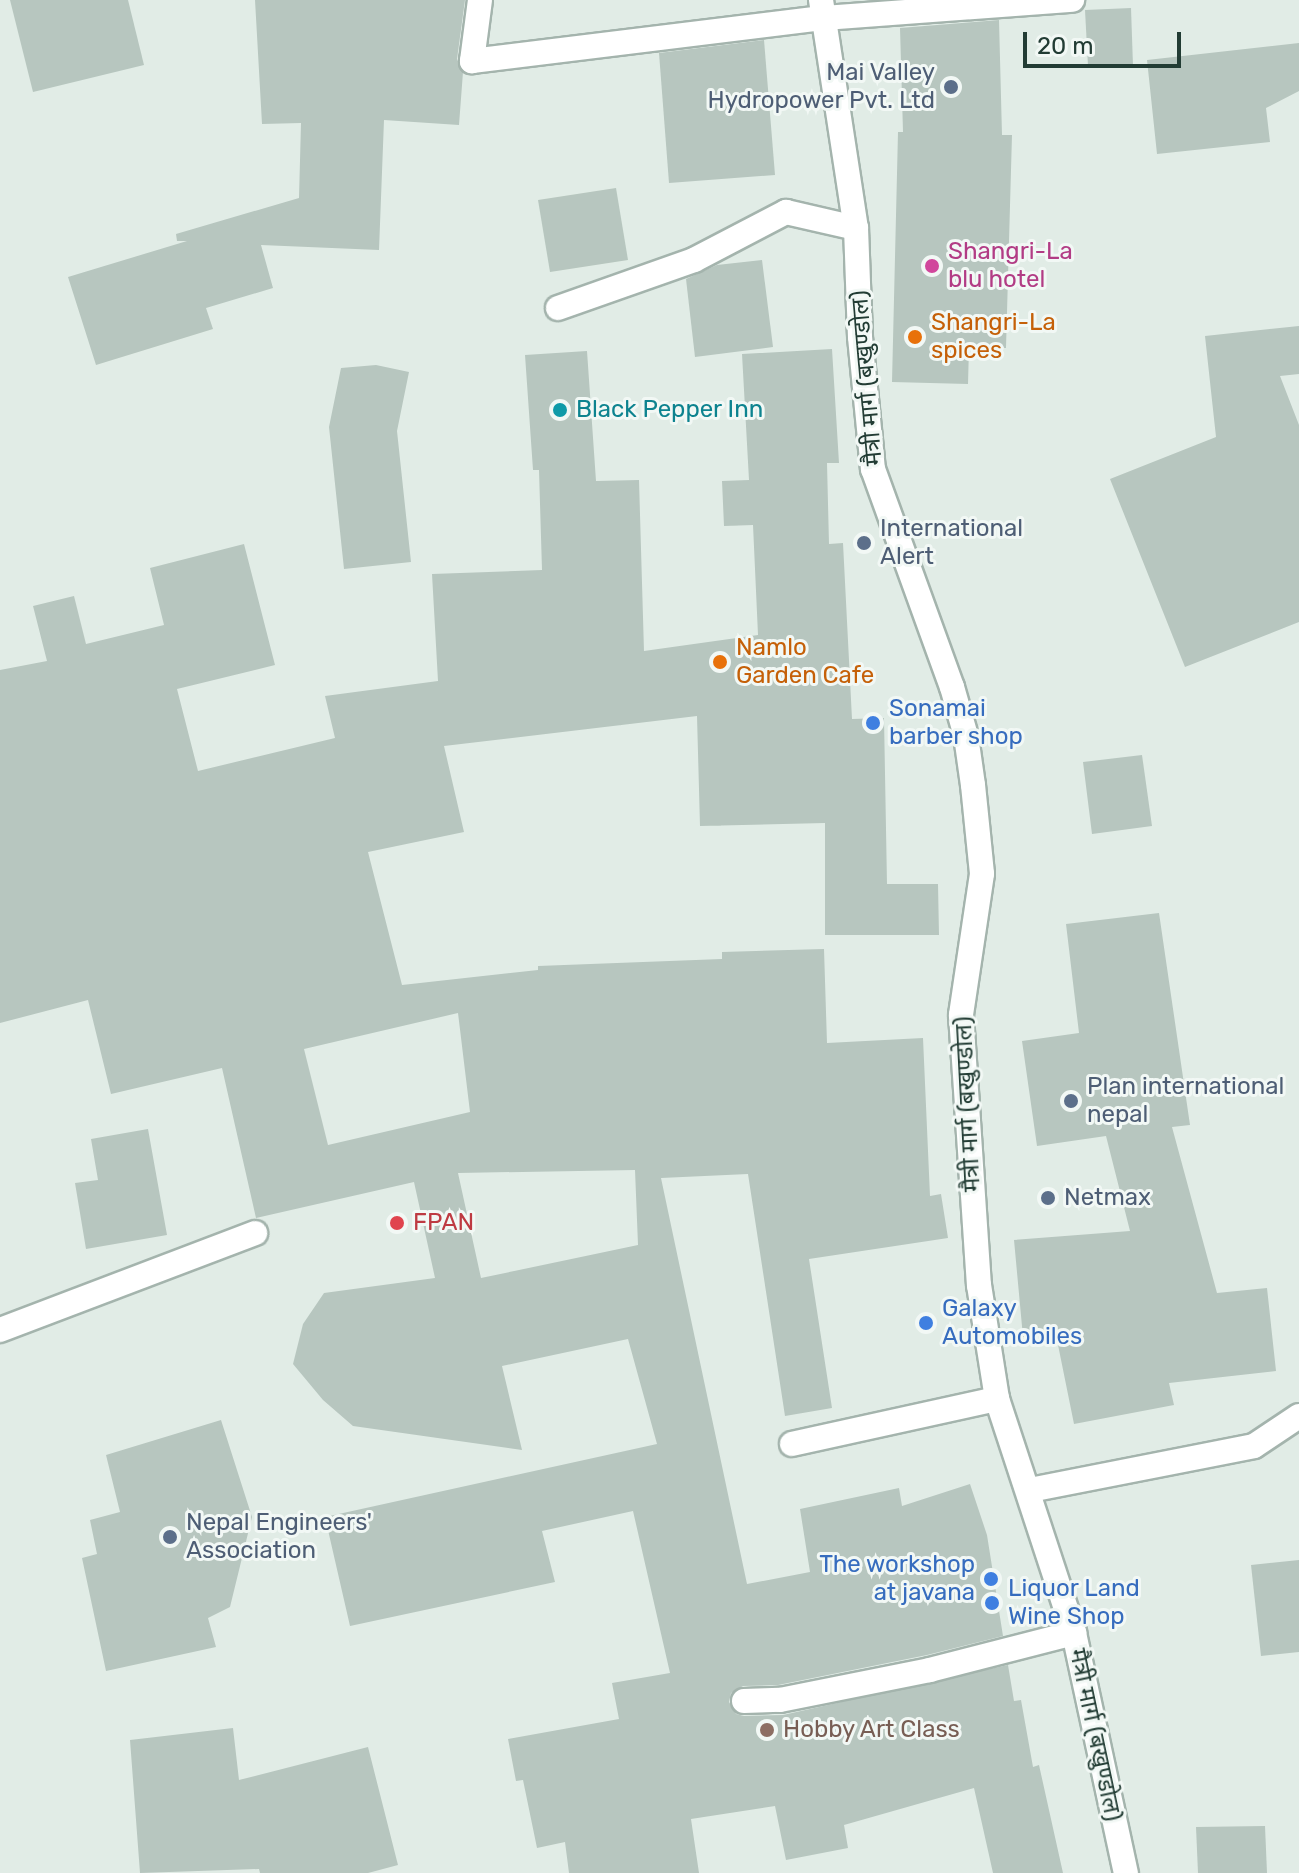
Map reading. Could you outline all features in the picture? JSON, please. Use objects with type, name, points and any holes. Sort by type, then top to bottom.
[{"type":"street","points":[[480,0],[472,61],[822,9],[1072,0]]},
{"type":"street","name":"मैत्री मार्ग (बखुण्डोल)","points":[[822,9],[856,228],[860,337],[873,469],[952,687],[966,736],[973,785],[982,874],[961,1015],[979,1285],[997,1399],[1030,1490],[1074,1633],[1126,1873]]},
{"type":"street","points":[[558,308],[694,260],[786,212],[856,228]]},
{"type":"street","points":[[0,1330],[255,1233]]},
{"type":"street","points":[[792,1444],[997,1399]]},
{"type":"street","points":[[1030,1490],[1254,1446],[1299,1416]]},
{"type":"street","points":[[744,1701],[780,1700],[930,1670],[1074,1633]]},
{"type":"building","points":[[10,0],[128,0],[144,65],[33,92]]},
{"type":"building","points":[[255,0],[465,0],[457,59],[463,72],[459,125],[384,120],[379,250],[261,245],[273,288],[206,308],[213,329],[96,365],[68,277],[187,241],[177,241],[176,234],[299,198],[301,123],[262,124]]},
{"type":"building","points":[[1131,8],[1133,66],[1088,66],[1085,10]]},
{"type":"building","points":[[999,20],[1002,135],[1012,135],[1006,348],[969,347],[968,384],[892,382],[898,132],[903,132],[900,28]]},
{"type":"building","points":[[764,40],[775,175],[669,183],[659,53]]},
{"type":"building","points":[[1299,43],[1299,91],[1266,108],[1270,142],[1157,154],[1147,60]]},
{"type":"building","points":[[616,188],[628,260],[550,272],[538,200]]},
{"type":"building","points":[[762,260],[773,347],[695,357],[686,279],[717,265]]},
{"type":"building","points":[[1299,326],[1299,374],[1280,376],[1299,425],[1299,622],[1185,667],[1110,479],[1216,437],[1205,336]]},
{"type":"building","points":[[832,349],[839,463],[827,463],[829,544],[843,543],[852,719],[884,718],[887,884],[938,884],[939,935],[825,935],[825,823],[700,826],[697,716],[444,746],[464,832],[368,852],[402,985],[538,970],[538,966],[722,959],[722,952],[824,949],[827,1043],[923,1038],[930,1196],[941,1194],[948,1238],[809,1259],[832,1408],[785,1416],[748,1174],[661,1178],[747,1584],[810,1572],[800,1509],[899,1488],[902,1506],[970,1484],[987,1535],[1003,1636],[778,1685],[743,1686],[731,1693],[729,1702],[736,1714],[744,1716],[783,1715],[1008,1665],[1014,1701],[1021,1700],[1033,1767],[1039,1765],[1063,1873],[993,1873],[974,1788],[844,1825],[848,1848],[786,1860],[775,1806],[691,1819],[699,1873],[569,1873],[565,1842],[537,1848],[523,1780],[516,1781],[508,1739],[619,1719],[612,1683],[670,1673],[633,1511],[542,1531],[555,1582],[350,1626],[325,1517],[657,1444],[628,1339],[502,1366],[522,1450],[353,1426],[323,1400],[293,1364],[303,1324],[324,1293],[435,1278],[414,1182],[256,1218],[222,1068],[111,1094],[88,1000],[0,1023],[0,670],[47,661],[33,606],[74,596],[86,644],[164,625],[150,568],[244,544],[275,665],[177,689],[198,771],[335,738],[325,696],[438,681],[432,574],[542,570],[539,470],[533,470],[525,355],[587,351],[596,481],[639,480],[644,651],[758,635],[753,525],[724,526],[722,481],[749,480],[742,354]],"holes":[[[458,1013],[470,1112],[328,1145],[304,1049]],[[635,1170],[638,1245],[481,1278],[458,1173]]]},
{"type":"building","points":[[376,365],[409,372],[397,431],[411,562],[344,569],[329,427],[341,368]]},
{"type":"building","points":[[1142,755],[1152,826],[1092,834],[1083,762]]},
{"type":"building","points":[[1159,913],[1190,1125],[1172,1127],[1217,1293],[1267,1288],[1276,1371],[1169,1383],[1174,1405],[1074,1424],[1056,1335],[1023,1337],[1014,1240],[1130,1231],[1106,1136],[1037,1146],[1022,1041],[1079,1033],[1066,924]]},
{"type":"building","points":[[148,1129],[167,1235],[86,1249],[75,1183],[98,1180],[91,1139]]},
{"type":"building","name":"Nepal Engineers' Association","points":[[221,1420],[252,1517],[230,1607],[208,1618],[216,1647],[106,1671],[82,1558],[97,1554],[90,1520],[120,1512],[106,1455]]},
{"type":"building","points":[[1299,1560],[1299,1652],[1261,1656],[1251,1565]]},
{"type":"building","points":[[233,1728],[239,1780],[368,1747],[398,1865],[368,1873],[260,1873],[259,1869],[140,1873],[130,1740]]},
{"type":"building","points":[[1265,1826],[1267,1873],[1198,1873],[1196,1827]]},
{"type":"place","name":"Mai Valley Hydropower Pvt. Ltd","points":[[951,87]]},
{"type":"place","name":"Shangri-La blu hotel","points":[[932,266]]},
{"type":"place","name":"Shangri-La spices","points":[[915,337]]},
{"type":"place","name":"Black Pepper Inn","points":[[560,410]]},
{"type":"place","name":"International Alert","points":[[864,543]]},
{"type":"place","name":"Namlo Garden Cafe","points":[[720,662]]},
{"type":"place","name":"Sonamai barber shop","points":[[873,723]]},
{"type":"place","name":"Plan international nepal","points":[[1071,1101]]},
{"type":"place","name":"Netmax","points":[[1048,1198]]},
{"type":"place","name":"FPAN","points":[[397,1223]]},
{"type":"place","name":"Galaxy Automobiles","points":[[926,1323]]},
{"type":"place","name":"Nepal Engineers' Association","points":[[170,1537]]},
{"type":"place","name":"The workshop at javana","points":[[991,1579]]},
{"type":"place","name":"Liquor Land Wine Shop","points":[[992,1603]]},
{"type":"place","name":"Hobby Art Class","points":[[767,1730]]}]
